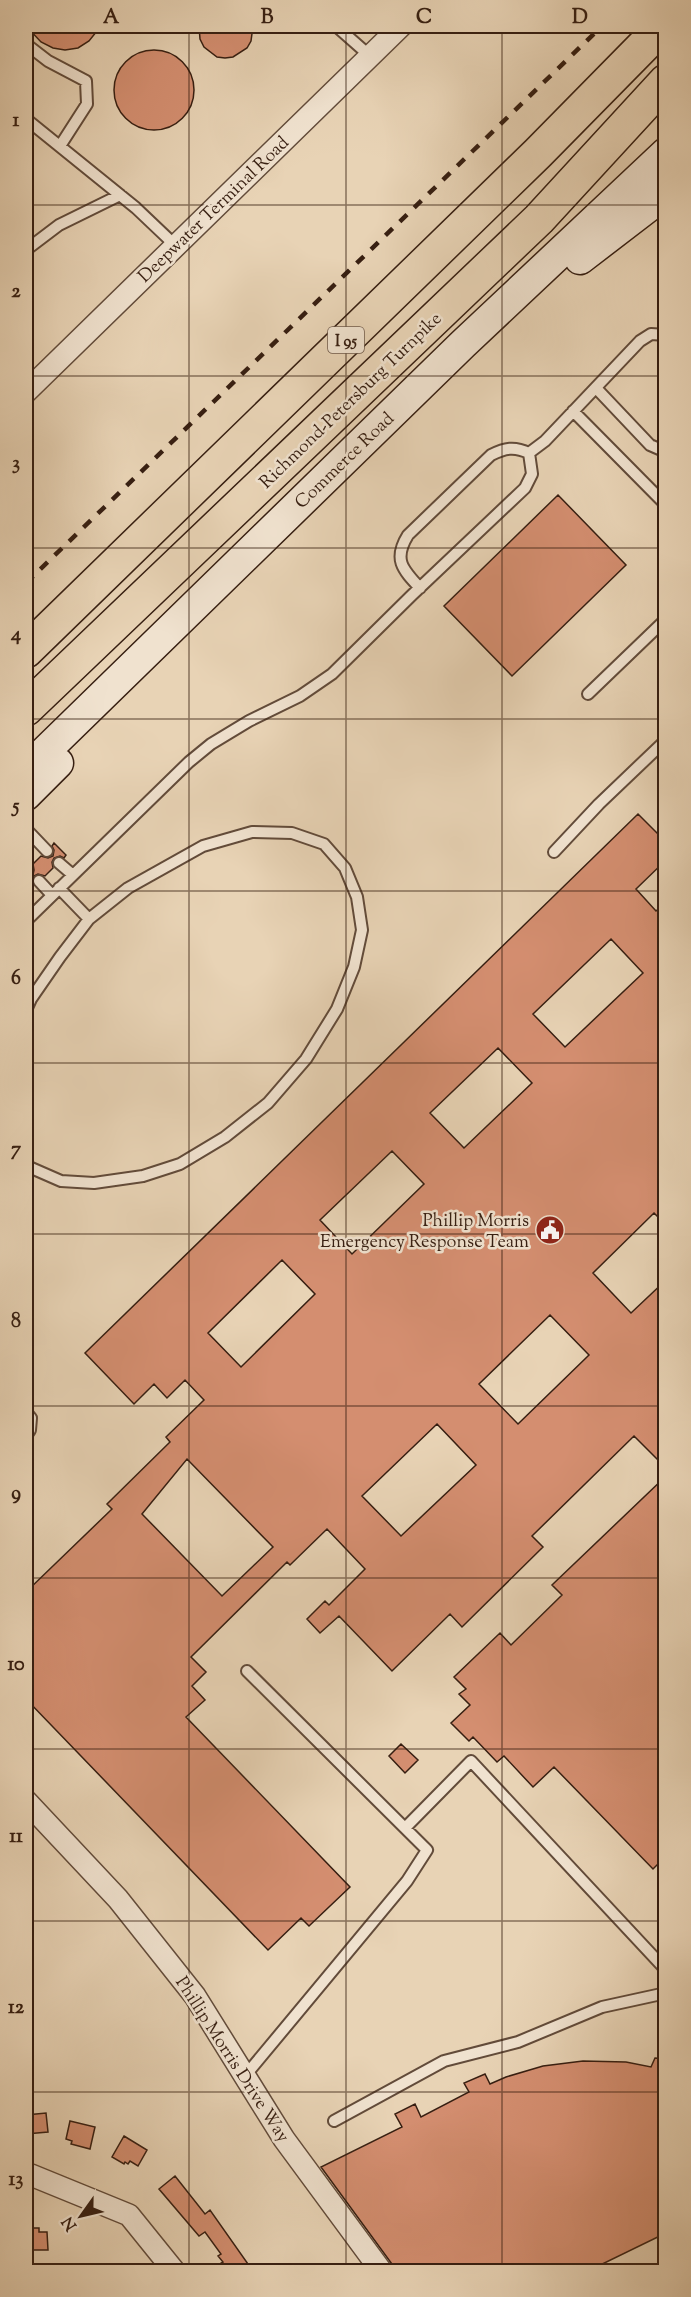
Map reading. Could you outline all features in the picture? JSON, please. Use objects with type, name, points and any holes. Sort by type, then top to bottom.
[{"type":"highway","points":[[396,292],[630,26]]},
{"type":"highway","name":"I 95","points":[[26,651],[538,153],[663,26]]},
{"type":"highway","name":"Richmond-Petersburg Turnpike","points":[[26,709],[539,219],[666,81]]},
{"type":"main road","name":"Commerce Road","points":[[26,770],[502,306],[666,153]]},
{"type":"main road","name":"Commerce Road","points":[[26,795],[165,656],[520,313],[594,247],[666,193]]},
{"type":"street","name":"Deepwater Terminal Road","points":[[26,392],[401,26]]},
{"type":"street","name":"Phillip Morris Drive Way","points":[[26,1801],[118,1899],[195,1996],[284,2139],[382,2271]]},
{"type":"street","points":[[26,2178],[31,2175],[129,2216],[175,2271]]},
{"type":"lane","points":[[336,26],[370,56]]},
{"type":"lane","points":[[26,44],[48,61],[86,81],[87,105],[60,146]]},
{"type":"lane","points":[[26,119],[120,195],[176,246]]},
{"type":"lane","points":[[26,250],[59,225],[120,195]]},
{"type":"lane","points":[[529,453],[545,441],[640,341],[651,334],[666,335]]},
{"type":"lane","points":[[596,388],[650,445],[666,452]]},
{"type":"lane","points":[[573,411],[666,506]]},
{"type":"lane","points":[[420,588],[400,563],[400,547],[408,535],[490,455],[504,448],[518,447],[529,453]]},
{"type":"lane","points":[[26,921],[189,762],[211,744],[249,721],[300,696],[332,674],[525,488],[532,474],[529,453]]},
{"type":"lane","points":[[588,693],[666,620]]},
{"type":"lane","points":[[554,852],[599,804],[666,740]]},
{"type":"lane","points":[[26,829],[47,851]]},
{"type":"lane","points":[[26,1010],[54,965],[89,919],[129,888],[203,846],[252,832],[292,833],[324,844],[345,868],[357,897],[362,930],[354,967],[336,1009],[306,1059],[268,1103],[225,1137],[180,1164],[142,1176],[94,1183],[61,1181],[29,1167],[26,1162]]},
{"type":"lane","points":[[59,862],[73,875]]},
{"type":"lane","points":[[39,881],[89,919]]},
{"type":"lane","points":[[26,1412],[32,1418],[30,1430],[26,1436]]},
{"type":"lane","points":[[245,2076],[407,1881],[427,1850],[247,1671]]},
{"type":"lane","points":[[405,1827],[471,1761],[666,1970]]},
{"type":"lane","points":[[334,2121],[444,2061],[518,2042],[602,2007],[666,1993]]},
{"type":"building","points":[[26,26],[101,26],[89,41],[78,48],[65,50],[53,48],[41,42]]},
{"type":"building","points":[[199,26],[253,26],[251,41],[247,48],[233,57],[217,57],[204,47],[200,39]]},
{"type":"building","points":[[154,50],[169,53],[182,62],[191,75],[194,90],[191,105],[182,118],[169,127],[154,130],[139,127],[126,118],[117,105],[114,90],[117,75],[126,62],[139,53]]},
{"type":"building","points":[[558,495],[626,565],[512,676],[444,606]]},
{"type":"building","points":[[638,814],[666,842],[666,860],[636,889],[656,911],[666,902],[666,1225],[654,1213],[593,1273],[631,1313],[666,1280],[666,1468],[634,1436],[532,1536],[543,1547],[462,1627],[450,1614],[392,1671],[339,1616],[320,1633],[307,1619],[325,1601],[329,1605],[365,1569],[327,1529],[290,1565],[287,1562],[191,1657],[206,1672],[192,1686],[205,1700],[186,1717],[350,1887],[309,1926],[301,1918],[268,1950],[26,1699],[26,1592],[112,1509],[107,1504],[170,1442],[166,1437],[204,1400],[185,1380],[167,1398],[154,1384],[134,1404],[85,1353]],"holes":[[[611,939],[643,973],[565,1047],[533,1014]],[[498,1048],[532,1083],[464,1148],[430,1113]],[[392,1151],[424,1184],[352,1254],[320,1220]],[[282,1260],[315,1294],[241,1367],[208,1333]],[[550,1315],[589,1355],[518,1424],[479,1384]],[[437,1424],[476,1465],[401,1536],[362,1496]],[[187,1459],[273,1547],[222,1596],[142,1514]]]},
{"type":"building","points":[[54,843],[66,855],[64,858],[60,856],[54,858],[53,868],[45,876],[38,874],[34,876],[33,888],[26,877],[33,875],[33,864],[41,856],[48,858],[53,856]]},
{"type":"building","points":[[666,1476],[666,1856],[653,1869],[554,1767],[533,1787],[504,1756],[497,1762],[473,1737],[469,1741],[451,1723],[470,1705],[459,1694],[466,1689],[454,1677],[500,1633],[511,1645],[562,1595],[552,1585]]},
{"type":"building","points":[[401,1744],[418,1760],[405,1773],[389,1756]]},
{"type":"building","points":[[655,2058],[666,2059],[666,2233],[588,2271],[397,2271],[321,2167],[402,2127],[395,2114],[415,2104],[421,2117],[469,2092],[464,2083],[485,2074],[490,2084],[543,2066],[583,2061],[626,2062],[651,2067]]},
{"type":"building","points":[[46,2113],[48,2132],[26,2134],[26,2115]]},
{"type":"building","points":[[70,2121],[95,2127],[90,2149],[71,2144],[72,2141],[66,2139]]},
{"type":"building","points":[[124,2136],[147,2150],[138,2166],[130,2161],[124,2164],[112,2157]]},
{"type":"building","points":[[175,2176],[205,2214],[210,2210],[248,2264],[237,2271],[209,2271],[223,2262],[218,2256],[221,2254],[205,2232],[199,2236],[159,2189]]},
{"type":"building","points":[[26,2228],[39,2228],[39,2232],[47,2232],[48,2250],[26,2250]]},
{"type":"railway","points":[[26,583],[602,26]]},
{"type":"place","name":"Phillip Morris Emergency Response Team","points":[[550,1230]]}]
